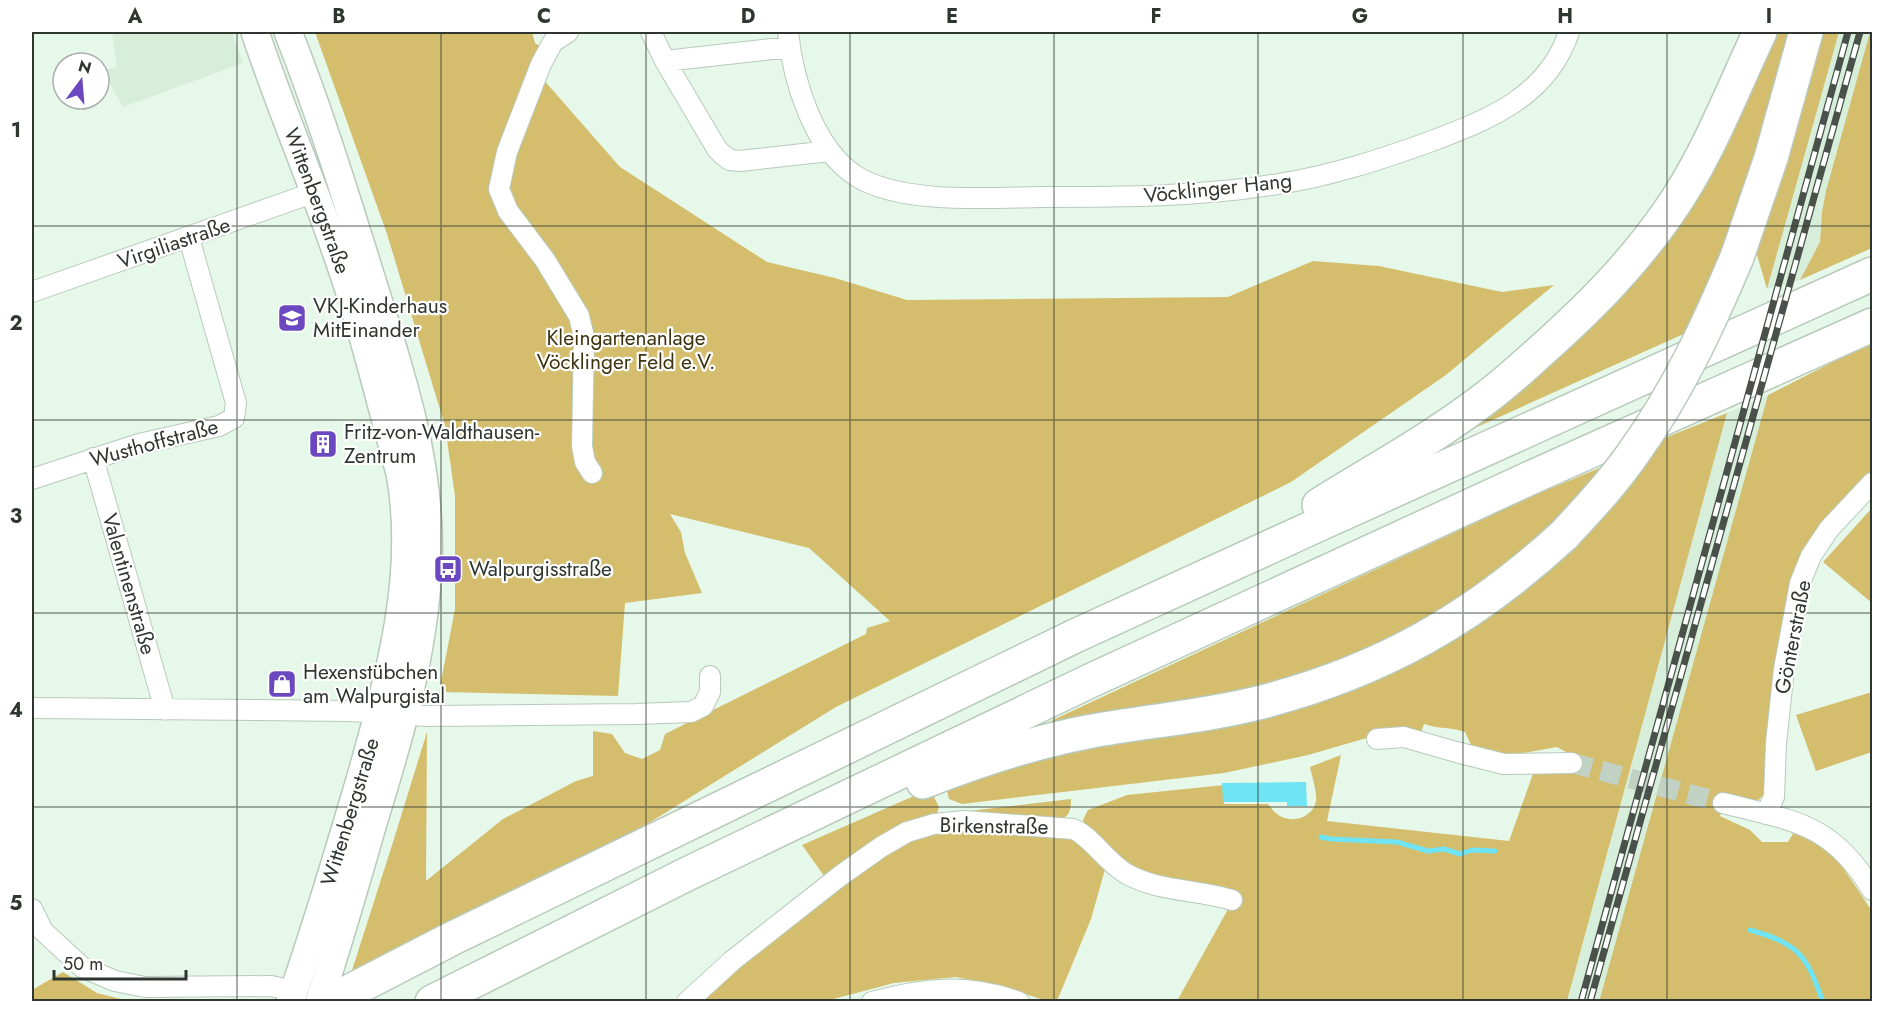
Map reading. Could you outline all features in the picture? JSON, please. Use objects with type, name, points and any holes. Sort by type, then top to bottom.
[{"type":"highway","points":[[1206,576],[1456,419],[1510,378],[1582,314],[1615,281],[1678,197],[1704,153],[1760,32]]},
{"type":"highway","points":[[782,829],[839,816],[964,767],[1046,742],[1089,732],[1250,705],[1349,675],[1398,654],[1451,624],[1512,581],[1564,535],[1632,456],[1667,403],[1699,345],[1737,256],[1771,158],[1806,32]]},
{"type":"highway","points":[[329,988],[453,938],[1075,636],[1872,274]]},
{"type":"highway","points":[[432,1002],[782,829],[1260,602],[1872,325]]},
{"type":"main road","name":"Wittenbergstraße","points":[[255,32],[351,294],[403,492],[407,546],[404,598],[391,670],[392,713],[329,988],[319,1002]]},
{"type":"main road","name":"Wittenbergstraße","points":[[288,32],[354,224],[416,431],[428,510],[429,565],[423,626],[341,845],[292,997]]},
{"type":"street","points":[[567,32],[553,42],[541,64],[507,152],[499,189],[508,211],[545,260],[579,316],[584,337],[582,446],[585,462],[592,473]]},
{"type":"street","points":[[651,32],[665,62],[717,148],[730,160],[740,161],[830,151]]},
{"type":"street","name":"Vöcklinger Hang","points":[[665,62],[789,39],[803,97],[819,132],[830,151],[845,168],[868,182],[914,195],[1106,197],[1176,194],[1277,184],[1344,170],[1458,131],[1498,114],[1518,101],[1538,83],[1556,59],[1569,32]]},
{"type":"street","name":"Virgiliastraße","points":[[32,292],[315,192]]},
{"type":"street","name":"Wusthoffstraße","points":[[32,479],[139,444],[219,426],[234,418],[236,403],[189,238]]},
{"type":"street","name":"Valentinenstraße","points":[[93,458],[165,711]]},
{"type":"street","name":"Gönterstraße","points":[[1766,814],[1774,797],[1776,743],[1784,669],[1800,583],[1811,556],[1829,529],[1872,483]]},
{"type":"street","points":[[32,708],[392,713],[435,716],[691,712],[704,705],[710,692],[710,676]]},
{"type":"street","points":[[1377,739],[1404,737],[1504,764],[1572,763]]},
{"type":"street","points":[[1723,803],[1786,818],[1812,828],[1835,843],[1860,869],[1872,890]]},
{"type":"street","name":"Birkenstraße","points":[[687,1002],[733,960],[840,876],[890,841],[916,829],[934,824],[965,821],[1073,829],[1079,831],[1105,857],[1130,876],[1161,886],[1232,900]]},
{"type":"street","points":[[32,909],[43,931],[82,967],[115,981],[145,987],[271,986],[292,997]]},
{"type":"street","points":[[872,1002],[938,988],[979,991],[1019,1002]]},
{"type":"shaded area","points":[[112,32],[232,32],[243,63],[123,107],[111,86],[111,68],[117,67]]},
{"type":"shaded area","points":[[1839,32],[1870,32],[1826,191],[1820,242],[1800,280],[1767,289]]},
{"type":"shaded area","points":[[1769,395],[1600,1001],[1567,1002],[1727,413]]},
{"type":"green space","name":"Kleingartenanlage Vöcklinger Feld e.V.","points":[[315,32],[532,32],[535,43],[550,53],[542,78],[620,167],[767,262],[835,278],[907,300],[1228,297],[1313,261],[1379,266],[1502,292],[1554,285],[1446,375],[1291,482],[836,707],[589,860],[347,986],[427,732],[426,881],[503,819],[576,781],[593,776],[593,731],[612,734],[625,753],[642,759],[660,750],[665,734],[866,634],[867,628],[890,621],[809,548],[670,514],[681,532],[685,553],[702,593],[625,603],[618,696],[439,692],[455,609],[455,496],[445,426],[387,234]]},
{"type":"green space","points":[[1776,32],[1797,32],[1731,246],[1688,332],[1437,445],[1571,334]]},
{"type":"green space","points":[[1821,32],[1839,32],[1767,289],[1755,248]]},
{"type":"green space","points":[[1870,32],[1872,32],[1872,248],[1800,280],[1820,242],[1826,191]]},
{"type":"green space","points":[[1872,342],[1872,474],[1804,556],[1763,795],[1755,804],[1726,796],[1720,816],[1750,830],[1762,842],[1788,842],[1794,832],[1806,835],[1833,853],[1872,911],[1872,1001],[1599,1002],[1768,395]]},
{"type":"green space","points":[[1727,413],[1567,1001],[1177,1001],[1232,902],[1107,862],[1091,919],[1057,1001],[1046,1001],[1017,991],[956,977],[894,983],[826,1001],[701,1002],[827,880],[802,845],[930,789],[939,807],[936,817],[1089,834],[1083,820],[1088,810],[1127,795],[1224,785],[1224,804],[1268,804],[1280,816],[1287,819],[1298,819],[1311,811],[1316,801],[1310,767],[1341,755],[1327,821],[1509,841],[1534,771],[1573,756],[1557,747],[1507,756],[1472,747],[1465,732],[1424,724],[1421,733],[1384,733],[1308,755],[1224,773],[962,804],[949,799],[945,782],[1405,665],[1662,439]]},
{"type":"green space","points":[[1614,462],[1555,529],[1444,617],[1295,682],[1033,731],[1537,494]]},
{"type":"green space","points":[[1872,508],[1872,603],[1823,562]]},
{"type":"green space","points":[[1872,692],[1872,752],[1816,771],[1796,715]]},
{"type":"green space","points":[[1071,799],[1068,813],[1057,822],[961,812]]},
{"type":"green space","points":[[63,972],[97,993],[129,1001],[32,1001],[32,990]]},
{"type":"water","points":[[1306,782],[1307,806],[1287,806],[1287,802],[1223,802],[1222,783]]},
{"type":"waterway","points":[[1321,837],[1397,842],[1428,851],[1444,849],[1460,854],[1472,850],[1495,851]]},
{"type":"waterway","points":[[1750,930],[1780,940],[1799,953],[1811,972],[1823,1002]]},
{"type":"tunnel","points":[[1572,763],[1723,803]]},
{"type":"railway","points":[[1581,1002],[1848,32]]},
{"type":"railway","points":[[1590,1002],[1860,32]]},
{"type":"place","name":"VKJ-Kinderhaus MitEinander","points":[[292,318]]},
{"type":"place","name":"Fritz-von-Waldthausen- Zentrum","points":[[323,444]]},
{"type":"place","name":"Walpurgisstraße","points":[[448,569]]},
{"type":"place","name":"Hexenstübchen am Walpurgistal","points":[[282,684]]}]
